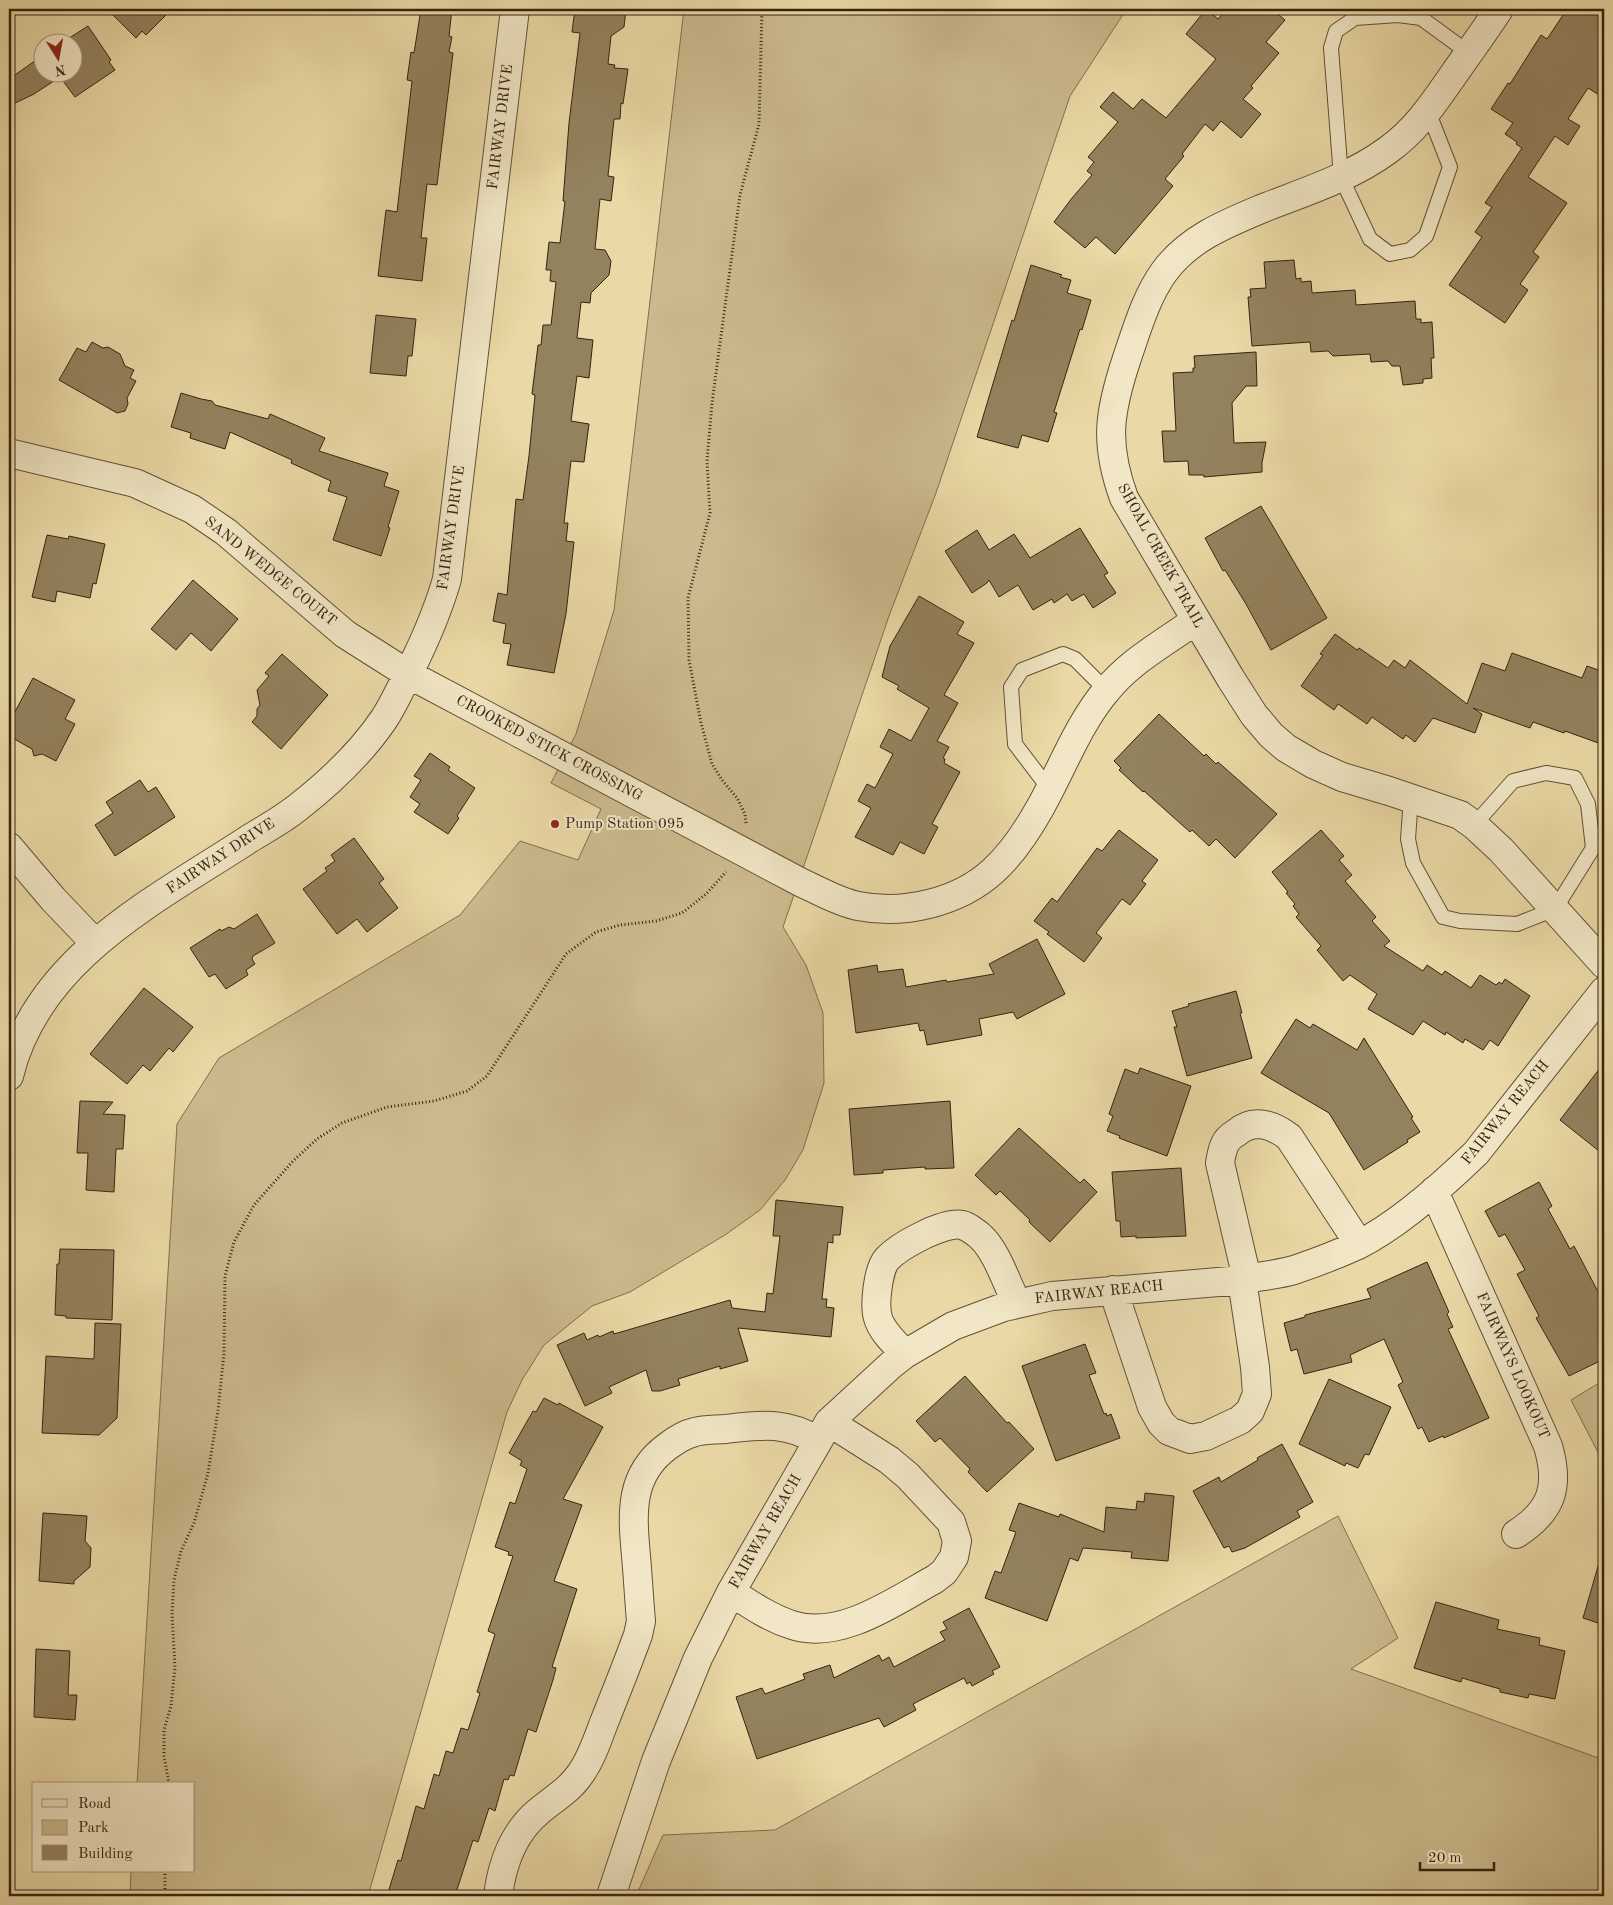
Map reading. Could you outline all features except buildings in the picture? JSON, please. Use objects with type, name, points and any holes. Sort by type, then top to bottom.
[{"type":"street","name":"FAIRWAY DRIVE","points":[[9,1076],[23,1038],[38,1008],[61,977],[95,943],[134,914],[296,809],[335,775],[362,747],[384,719],[430,630],[440,605],[447,579],[515,9]]},
{"type":"street","name":"SHOAL CREEK TRAIL","points":[[1499,9],[1410,134],[1354,172],[1238,218],[1199,238],[1165,270],[1155,285],[1137,328],[1115,393],[1110,424],[1115,474],[1124,498],[1196,620],[1254,715],[1271,735],[1286,748],[1313,764],[1342,777],[1411,798],[1460,816],[1474,825],[1501,850],[1604,964]]},
{"type":"street","name":"SAND WEDGE COURT","points":[[9,453],[135,483],[192,509],[226,532],[345,634],[408,674]]},
{"type":"street","name":"CROOKED STICK CROSSING","points":[[408,674],[802,883],[844,902],[860,906],[901,909],[933,903],[962,892],[992,872],[1015,847],[1040,809],[1086,720],[1106,690],[1124,671],[1196,620]]},
{"type":"street","points":[[9,847],[53,899],[95,943]]},
{"type":"street","name":"FAIRWAY REACH","points":[[611,1896],[656,1761],[676,1709],[698,1658],[731,1592],[824,1432],[890,1365],[953,1326],[1004,1307],[1052,1296],[1272,1276],[1295,1270],[1359,1244],[1401,1217],[1434,1191],[1476,1153],[1604,991]]},
{"type":"street","points":[[1113,1290],[1143,1382],[1160,1423],[1169,1431],[1190,1439],[1206,1436],[1240,1420],[1250,1411],[1257,1394],[1244,1279],[1220,1163],[1224,1146],[1228,1139],[1249,1124],[1260,1123],[1278,1128],[1289,1137],[1359,1244]]},
{"type":"street","name":"FAIRWAYS LOOKOUT","points":[[1434,1191],[1548,1446],[1553,1463],[1553,1484],[1547,1505],[1533,1523],[1516,1534]]},
{"type":"street","points":[[905,1354],[883,1329],[878,1316],[880,1270],[886,1259],[898,1249],[941,1228],[951,1225],[963,1225],[981,1237],[992,1252],[1017,1304]]},
{"type":"street","points":[[498,1896],[508,1854],[519,1834],[537,1813],[568,1788],[582,1772],[598,1739],[638,1635],[640,1621],[633,1504],[639,1480],[656,1454],[675,1441],[695,1432],[771,1424],[792,1429],[809,1436],[824,1432],[889,1460],[908,1476],[951,1522],[957,1541],[954,1556],[944,1572],[935,1579],[859,1620],[831,1628],[802,1628],[792,1625],[757,1609],[731,1592]]},
{"type":"lane","points":[[1428,111],[1450,167],[1426,236],[1410,250],[1390,254],[1370,239],[1341,177],[1331,48],[1336,32],[1355,18],[1398,15],[1421,18],[1469,53]]},
{"type":"lane","points":[[1050,790],[1015,744],[1011,687],[1022,670],[1063,654],[1075,658],[1106,690]]},
{"type":"lane","points":[[1411,798],[1408,839],[1413,863],[1444,917],[1460,921],[1517,924],[1555,909],[1594,848],[1588,804],[1575,778],[1546,773],[1513,781],[1474,825]]},
{"type":"path","points":[[169,1782],[164,1756],[164,1730],[171,1706],[175,1667],[172,1614],[174,1580],[181,1551],[194,1523],[208,1473],[218,1411],[224,1353],[225,1276],[234,1242],[254,1205],[293,1161],[317,1139],[342,1123],[387,1108],[434,1101],[467,1091],[487,1076],[566,954],[596,932],[620,925],[656,921],[682,913],[706,894],[726,872],[746,832],[746,814],[737,798],[712,764],[701,723],[689,660],[688,598],[710,513],[707,461],[712,402],[740,195],[759,124],[762,9]]},
{"type":"path","points":[[165,1872],[165,1896]]},
{"type":"green space","points":[[684,9],[1129,9],[1124,13],[1070,96],[936,493],[889,616],[783,927],[806,965],[823,1013],[824,1083],[803,1150],[785,1180],[760,1210],[725,1235],[630,1292],[592,1306],[544,1345],[522,1380],[507,1412],[368,1896],[130,1896],[131,1872],[195,1872],[195,1782],[137,1782],[177,1124],[219,1058],[460,915],[520,841],[578,860],[601,809],[551,783],[576,734],[614,610]]},
{"type":"green space","points":[[1604,1380],[1604,1464],[1571,1400]]},
{"type":"green space","points":[[1338,1516],[1398,1638],[1351,1669],[1604,1760],[1604,1896],[636,1896],[663,1835],[775,1830]]},
{"type":"place","name":"Pump Station 095","points":[[555,824]]}]
